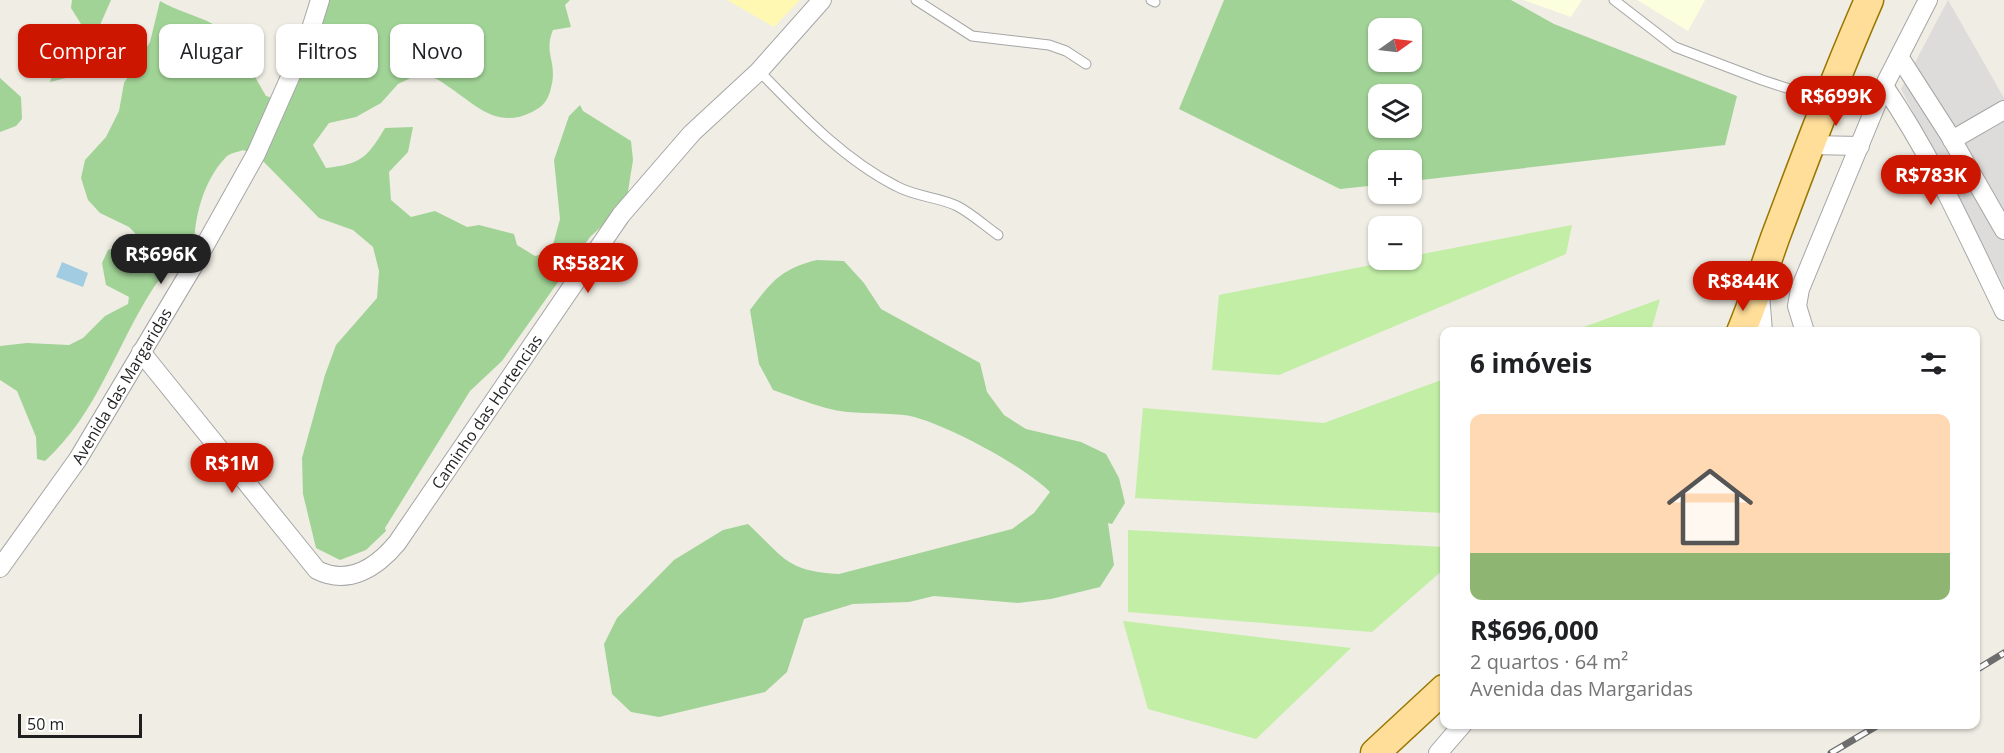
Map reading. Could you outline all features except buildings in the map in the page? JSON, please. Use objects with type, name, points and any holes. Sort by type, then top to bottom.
[{"type":"main road","points":[[1743,327],[1759,289],[1810,145],[1869,0]]},
{"type":"main road","points":[[1375,753],[1440,692]]},
{"type":"street","name":"Avenida das Margaridas","points":[[0,568],[78,459],[256,154],[310,32],[320,0]]},
{"type":"street","name":"Caminho das Hortencias","points":[[141,352],[318,570],[326,574],[355,575],[382,560],[397,543],[621,214],[692,133],[759,71],[822,0]]},
{"type":"street","points":[[1803,327],[1797,306],[1800,289],[1884,86],[1928,0]]},
{"type":"street","points":[[1900,58],[2003,226]]},
{"type":"street","points":[[1884,86],[1922,149],[2004,311]]},
{"type":"street","points":[[1952,140],[2004,110]]},
{"type":"street","points":[[1810,145],[1860,146]]},
{"type":"street","points":[[1759,289],[1763,327]]},
{"type":"street","points":[[1438,753],[1459,729]]},
{"type":"lane","points":[[916,0],[972,36],[1049,45],[1066,51],[1086,64]]},
{"type":"lane","points":[[1614,0],[1675,47],[1762,80],[1827,101]]},
{"type":"lane","points":[[759,71],[792,105],[852,158],[911,194],[956,206],[998,235]]},
{"type":"shaded area","points":[[1523,0],[1582,0],[1571,17]]},
{"type":"shaded area","points":[[1637,0],[1705,0],[1688,31]]},
{"type":"shaded area","points":[[1948,0],[2004,98],[2004,286],[1901,89]]},
{"type":"green space","points":[[72,0],[111,0],[100,24],[81,24],[71,8]]},
{"type":"green space","points":[[322,0],[570,0],[565,5],[571,27],[553,30],[550,38],[553,79],[547,99],[532,112],[519,117],[507,118],[486,112],[433,78],[484,78],[484,24],[390,24],[390,78],[411,78],[398,84],[381,103],[356,117],[329,123],[313,145],[326,168],[362,158],[385,128],[413,127],[408,152],[389,172],[391,200],[411,217],[435,211],[467,227],[479,225],[514,234],[517,245],[535,256],[551,252],[560,219],[554,160],[569,116],[580,105],[583,111],[631,141],[633,160],[626,204],[590,237],[502,361],[470,391],[385,528],[386,531],[366,550],[340,560],[316,548],[303,494],[302,458],[325,375],[336,345],[377,298],[379,271],[373,247],[353,230],[319,218],[257,155],[243,150],[232,154],[211,177],[201,200],[194,249],[167,272],[154,287],[93,400],[79,422],[45,461],[37,459],[36,437],[17,391],[0,380],[0,346],[27,343],[69,345],[83,338],[105,316],[128,304],[129,297],[106,285],[102,263],[108,250],[133,242],[135,233],[129,227],[100,213],[88,200],[81,178],[85,160],[106,137],[119,111],[124,83],[127,78],[147,78],[147,47],[160,1],[212,24],[159,24],[159,78],[256,78],[266,96],[273,98],[283,78],[378,78],[378,24],[310,24]]},
{"type":"green space","points":[[1224,0],[1511,0],[1554,24],[1737,96],[1725,145],[1422,180],[1422,150],[1368,150],[1368,186],[1340,189],[1179,109]]},
{"type":"green space","points":[[0,78],[21,97],[22,119],[16,126],[0,132]]},
{"type":"green space","points":[[51,78],[66,78],[50,82]]},
{"type":"green space","points":[[1572,225],[1566,254],[1279,375],[1212,370],[1219,295],[1368,266],[1368,270],[1422,270],[1422,254]]},
{"type":"green space","points":[[817,260],[844,261],[864,283],[881,309],[980,363],[987,392],[1004,415],[1026,429],[1081,442],[1106,454],[1119,478],[1125,503],[1112,524],[1108,523],[1114,565],[1100,587],[1051,599],[1018,603],[934,596],[909,602],[853,604],[804,619],[787,672],[765,692],[659,717],[631,712],[612,694],[604,644],[617,618],[674,560],[723,530],[748,524],[778,554],[796,566],[807,570],[839,574],[1012,529],[1034,513],[1050,492],[1022,470],[981,446],[919,418],[835,410],[773,390],[759,364],[750,310],[778,277],[794,268]]},
{"type":"green space","points":[[1660,299],[1652,327],[1584,327]]},
{"type":"green space","points":[[1440,380],[1440,513],[1135,498],[1143,408],[1324,423]]},
{"type":"green space","points":[[1128,530],[1440,547],[1440,572],[1372,632],[1128,612]]},
{"type":"green space","points":[[1123,621],[1351,648],[1256,739],[1148,709]]},
{"type":"sand","points":[[727,0],[800,0],[774,27]]},
{"type":"water","points":[[62,262],[88,273],[83,287],[56,277]]},
{"type":"railway","points":[[1980,668],[2004,653]]},
{"type":"railway","points":[[1831,753],[1872,729]]}]
